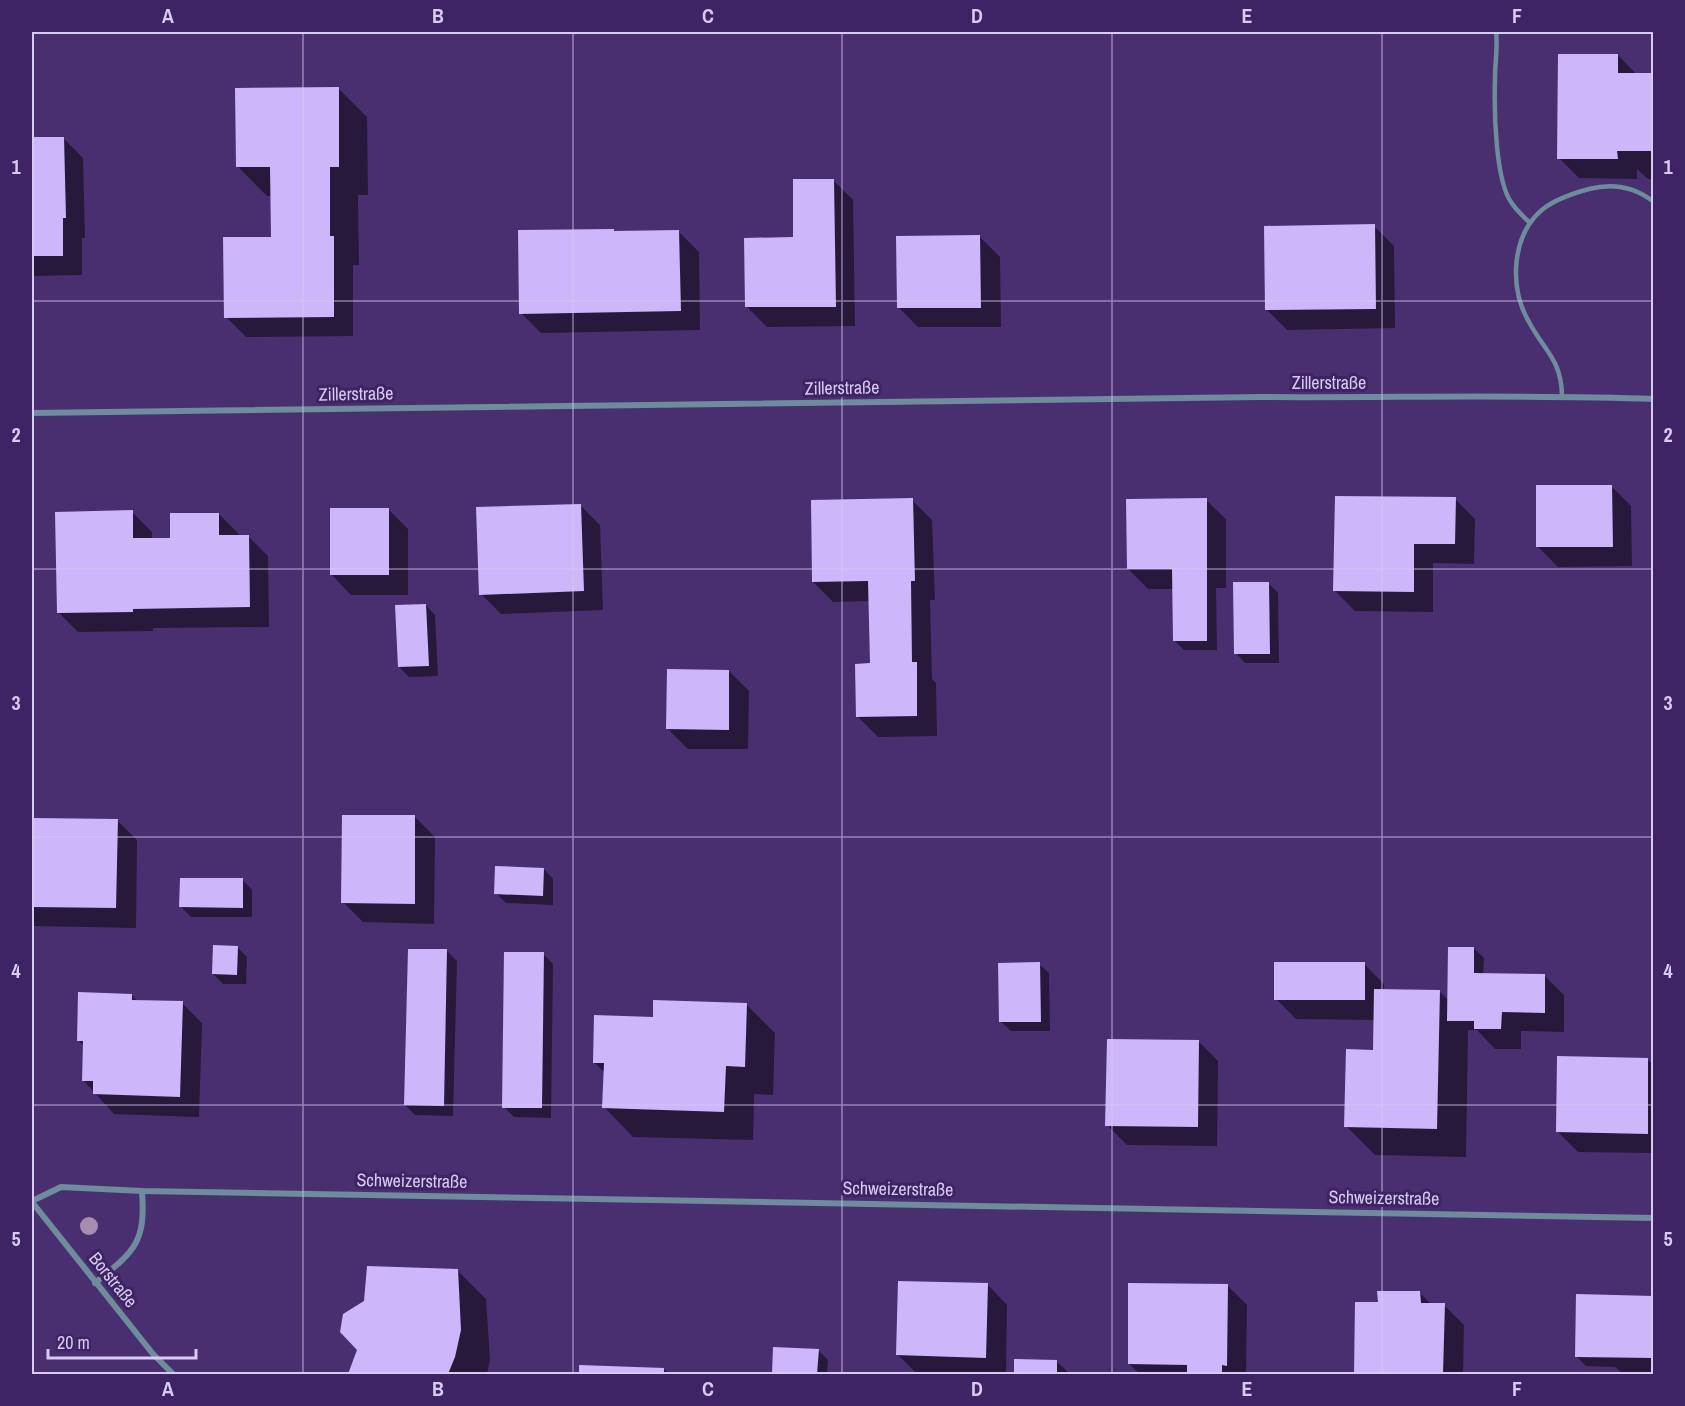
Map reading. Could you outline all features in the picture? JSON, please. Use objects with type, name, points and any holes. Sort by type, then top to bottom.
[{"type":"street","name":"Zillerstraße","points":[[32,413],[1259,397],[1382,398],[1562,395],[1653,399]]},
{"type":"street","name":"Schweizerstraße","points":[[32,1202],[61,1187],[142,1191],[1653,1218]]},
{"type":"street","points":[[95,1283],[128,1256],[141,1235],[144,1215],[142,1191]]},
{"type":"street","name":"Borstraße","points":[[32,1202],[153,1354],[173,1374]]},
{"type":"lane","points":[[1496,32],[1495,79],[1499,163],[1503,184],[1510,201],[1530,223]]},
{"type":"lane","points":[[1562,395],[1562,378],[1555,360],[1528,322],[1518,298],[1515,280],[1521,242],[1530,223],[1544,209],[1577,192],[1604,185],[1626,188],[1645,195],[1653,202]]},
{"type":"building","points":[[1558,54],[1618,54],[1618,73],[1654,73],[1654,151],[1617,151],[1618,159],[1557,159]]},
{"type":"building","points":[[339,87],[339,167],[330,167],[330,236],[334,236],[334,317],[224,318],[223,237],[271,237],[270,167],[236,167],[235,88]]},
{"type":"building","points":[[32,137],[64,137],[66,218],[63,218],[63,256],[32,256]]},
{"type":"building","points":[[793,179],[834,179],[836,307],[745,307],[744,238],[793,237]]},
{"type":"building","points":[[1375,224],[1376,309],[1265,310],[1264,226]]},
{"type":"building","points":[[614,229],[614,231],[679,230],[681,311],[519,314],[518,230]]},
{"type":"building","points":[[980,235],[981,308],[897,308],[896,236]]},
{"type":"building","points":[[1536,485],[1612,485],[1613,547],[1536,547]]},
{"type":"building","points":[[1335,496],[1456,497],[1455,544],[1414,544],[1414,592],[1333,591]]},
{"type":"building","points":[[913,498],[915,581],[911,581],[912,662],[917,662],[917,716],[856,717],[855,664],[870,663],[868,581],[812,582],[811,500]]},
{"type":"building","points":[[1207,498],[1207,641],[1173,641],[1172,569],[1127,569],[1126,499]]},
{"type":"building","points":[[581,504],[584,591],[479,595],[476,507]]},
{"type":"building","points":[[330,508],[389,508],[389,575],[330,575]]},
{"type":"building","points":[[133,510],[133,538],[170,538],[170,513],[219,513],[219,535],[249,535],[250,607],[57,613],[55,512]]},
{"type":"building","points":[[1233,582],[1269,582],[1270,654],[1234,654]]},
{"type":"building","points":[[426,604],[429,666],[398,667],[395,605]]},
{"type":"building","points":[[667,669],[729,670],[729,730],[666,729]]},
{"type":"building","points":[[342,815],[415,815],[415,904],[341,903]]},
{"type":"building","points":[[32,818],[118,819],[116,908],[32,907]]},
{"type":"building","points":[[495,866],[544,868],[543,896],[494,894]]},
{"type":"building","points":[[180,878],[243,878],[243,908],[179,907]]},
{"type":"building","points":[[213,945],[238,946],[237,975],[212,974]]},
{"type":"building","points":[[1448,947],[1474,947],[1474,973],[1545,974],[1545,1013],[1502,1012],[1501,1029],[1474,1029],[1474,1021],[1447,1021]]},
{"type":"building","points":[[408,949],[447,949],[444,1106],[404,1105]]},
{"type":"building","points":[[504,952],[544,952],[542,1108],[502,1108]]},
{"type":"building","points":[[1040,962],[1041,1022],[999,1022],[998,963]]},
{"type":"building","points":[[1274,962],[1365,962],[1365,1000],[1274,1000]]},
{"type":"building","points":[[1374,989],[1440,990],[1437,1129],[1344,1127],[1346,1049],[1373,1050]]},
{"type":"building","points":[[78,992],[132,994],[132,1000],[183,1001],[180,1097],[93,1094],[93,1081],[82,1081],[83,1041],[77,1041]]},
{"type":"building","points":[[653,1000],[747,1003],[745,1067],[726,1066],[724,1112],[602,1108],[604,1063],[593,1063],[594,1015],[653,1017]]},
{"type":"building","points":[[1107,1039],[1199,1040],[1198,1127],[1105,1126]]},
{"type":"building","points":[[1557,1056],[1648,1058],[1648,1134],[1556,1132]]},
{"type":"building","points":[[367,1266],[458,1269],[461,1330],[455,1357],[448,1374],[348,1374],[357,1350],[340,1332],[343,1314],[364,1301]]},
{"type":"building","points":[[898,1281],[988,1283],[986,1358],[896,1355]]},
{"type":"building","points":[[1128,1283],[1228,1284],[1227,1366],[1222,1365],[1222,1374],[1187,1374],[1187,1365],[1128,1364]]},
{"type":"building","points":[[1377,1291],[1420,1291],[1421,1303],[1445,1303],[1443,1374],[1354,1374],[1355,1302],[1378,1302]]},
{"type":"building","points":[[1576,1294],[1654,1296],[1654,1358],[1575,1357]]},
{"type":"building","points":[[773,1347],[819,1349],[817,1374],[772,1374]]},
{"type":"building","points":[[1014,1359],[1057,1360],[1057,1374],[1014,1374]]},
{"type":"building","points":[[579,1365],[664,1368],[664,1374],[579,1374]]}]
